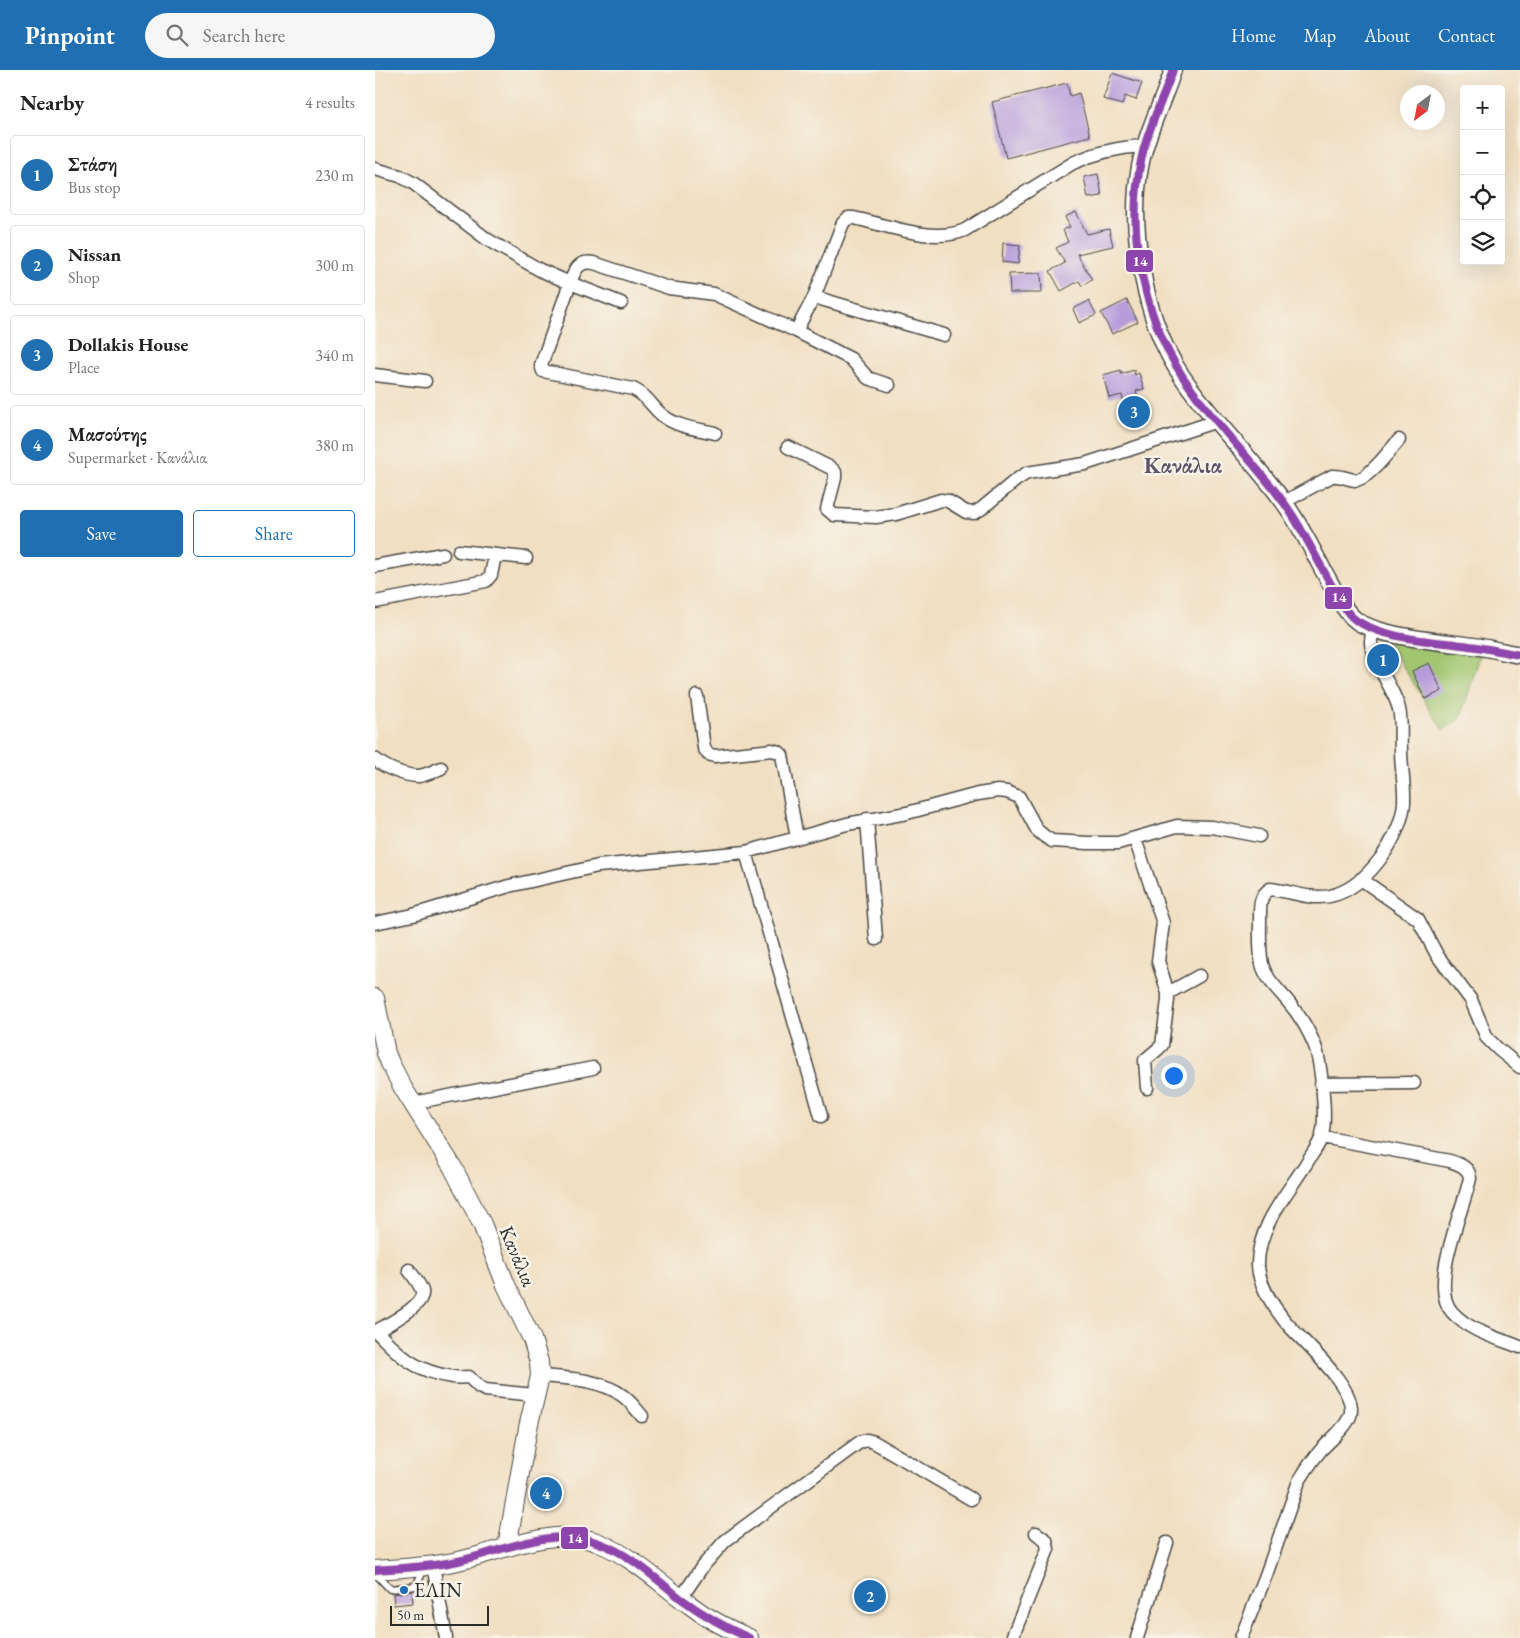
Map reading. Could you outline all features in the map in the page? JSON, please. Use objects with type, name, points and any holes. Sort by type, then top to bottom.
[{"type":"main road","name":"Κανάλια","points":[[375,998],[386,1053],[413,1104],[452,1166],[482,1224],[506,1285],[533,1339],[539,1362],[540,1376],[528,1428],[507,1547]]},
{"type":"main road","points":[[375,1572],[461,1561],[507,1547],[564,1536],[599,1543],[625,1558],[721,1625],[749,1638]]},
{"type":"street","points":[[1173,70],[1145,146],[1140,168],[1137,219],[1142,277],[1170,358],[1193,392],[1284,502],[1345,608],[1357,620],[1373,628],[1422,639],[1488,648],[1520,655]]},
{"type":"street","points":[[796,331],[814,297],[843,224],[848,218],[932,236],[952,235],[965,230],[1089,155],[1105,150],[1145,146]]},
{"type":"street","points":[[375,169],[400,176],[413,183],[488,240],[540,270],[621,303]]},
{"type":"street","points":[[715,434],[671,421],[659,412],[646,396],[633,389],[543,371],[541,365],[577,266],[585,262],[594,263],[669,288],[713,294],[796,331],[851,359],[868,378],[889,385]]},
{"type":"street","points":[[814,297],[944,335]]},
{"type":"street","points":[[375,375],[425,382]]},
{"type":"street","points":[[788,447],[833,470],[836,475],[827,509],[834,515],[876,517],[896,514],[941,500],[947,501],[966,512],[974,512],[981,509],[1027,473],[1085,464],[1217,421]]},
{"type":"street","points":[[1284,502],[1332,476],[1355,480],[1362,479],[1399,440]]},
{"type":"street","points":[[459,551],[526,558]]},
{"type":"street","points":[[375,566],[443,554]]},
{"type":"street","points":[[375,602],[485,581],[491,574],[495,555]]},
{"type":"street","points":[[1241,1638],[1266,1575],[1299,1481],[1307,1467],[1345,1424],[1350,1415],[1351,1404],[1349,1395],[1341,1382],[1283,1318],[1260,1278],[1258,1266],[1259,1249],[1269,1222],[1322,1136],[1324,1120],[1317,1056],[1311,1037],[1296,1012],[1272,984],[1262,966],[1261,902],[1265,892],[1270,889],[1316,898],[1344,892],[1361,879],[1389,846],[1401,818],[1404,802],[1400,712],[1393,692],[1373,654],[1371,643],[1373,628]]},
{"type":"street","points":[[697,696],[704,748],[708,754],[715,756],[772,750],[782,755],[797,838]]},
{"type":"street","points":[[375,759],[384,765],[414,776],[425,775],[441,768]]},
{"type":"street","points":[[375,923],[413,915],[509,886],[598,866],[746,852],[867,819],[907,813],[978,794],[998,791],[1007,792],[1019,797],[1037,830],[1052,841],[1112,843],[1135,839],[1169,827],[1186,826],[1212,827],[1259,836]]},
{"type":"street","points":[[867,819],[876,939]]},
{"type":"street","points":[[1135,839],[1163,924],[1158,961],[1168,993],[1162,1045],[1145,1060],[1144,1073],[1147,1088]]},
{"type":"street","points":[[746,852],[821,1116]]},
{"type":"street","points":[[1361,879],[1418,919],[1437,955],[1471,1000],[1487,1038],[1520,1067]]},
{"type":"street","points":[[1168,993],[1199,976]]},
{"type":"street","points":[[413,1104],[593,1068]]},
{"type":"street","points":[[1321,1084],[1414,1083]]},
{"type":"street","points":[[1322,1136],[1450,1161],[1469,1172],[1451,1242],[1444,1280],[1445,1301],[1453,1313],[1465,1323],[1520,1347]]},
{"type":"street","points":[[409,1270],[421,1288],[423,1293],[421,1300],[375,1332],[409,1363],[417,1367],[447,1376],[469,1377],[485,1390],[535,1394]]},
{"type":"street","points":[[540,1376],[578,1380],[604,1386],[623,1396],[642,1416]]},
{"type":"street","points":[[681,1598],[709,1558],[725,1541],[860,1442],[867,1440],[874,1442],[971,1499]]},
{"type":"street","points":[[1012,1638],[1047,1549],[1046,1540],[1036,1533]]},
{"type":"street","points":[[1137,1638],[1167,1543]]},
{"type":"street","points":[[429,1566],[446,1638]]},
{"type":"green space","points":[[1385,638],[1481,653],[1460,719],[1443,730]]},
{"type":"building","points":[[1112,73],[1142,83],[1136,100],[1125,96],[1122,105],[1103,99]]},
{"type":"building","points":[[1067,83],[1070,96],[1079,93],[1090,136],[1006,158],[992,102]]},
{"type":"building","points":[[1098,174],[1102,196],[1088,198],[1084,177]]},
{"type":"building","points":[[1076,212],[1087,234],[1109,229],[1113,246],[1077,254],[1092,280],[1082,286],[1079,281],[1061,291],[1050,271],[1065,263],[1056,248],[1068,242],[1063,230],[1070,227],[1065,217]]},
{"type":"building","points":[[1003,243],[1020,245],[1018,264],[1002,262]]},
{"type":"building","points":[[1041,273],[1042,293],[1010,293],[1009,274]]},
{"type":"building","points":[[1127,300],[1138,322],[1112,334],[1101,313]]},
{"type":"building","points":[[1089,301],[1096,315],[1079,323],[1073,309]]},
{"type":"building","points":[[1121,370],[1121,374],[1134,370],[1135,375],[1139,373],[1144,389],[1136,391],[1142,414],[1127,418],[1122,395],[1109,398],[1103,375]]},
{"type":"building","points":[[1429,663],[1442,691],[1425,699],[1412,671]]},
{"type":"building","points":[[412,1591],[413,1603],[394,1605],[393,1594]]},
{"type":"transit line","name":"14","points":[[1173,70],[1152,123],[1142,156],[1137,186],[1136,216],[1143,278],[1151,308],[1162,337],[1176,365],[1203,405],[1287,507],[1343,605],[1353,618],[1369,627],[1397,636],[1520,655]]},
{"type":"transit line","name":"14","points":[[375,1570],[448,1563],[510,1546],[545,1539],[581,1538],[599,1543],[621,1553],[642,1567],[680,1598],[722,1625],[749,1638]]},
{"type":"place","name":"Dollakis House","points":[[1134,412]]},
{"type":"place","name":"Στάση","points":[[1383,660]]},
{"type":"place","name":"Μασούτης","points":[[546,1493]]},
{"type":"place","name":"ΕΛΙΝ","points":[[404,1590]]},
{"type":"place","name":"Nissan","points":[[870,1596]]},
{"type":"district","name":"Κανάλια","points":[[1183,465]]}]
